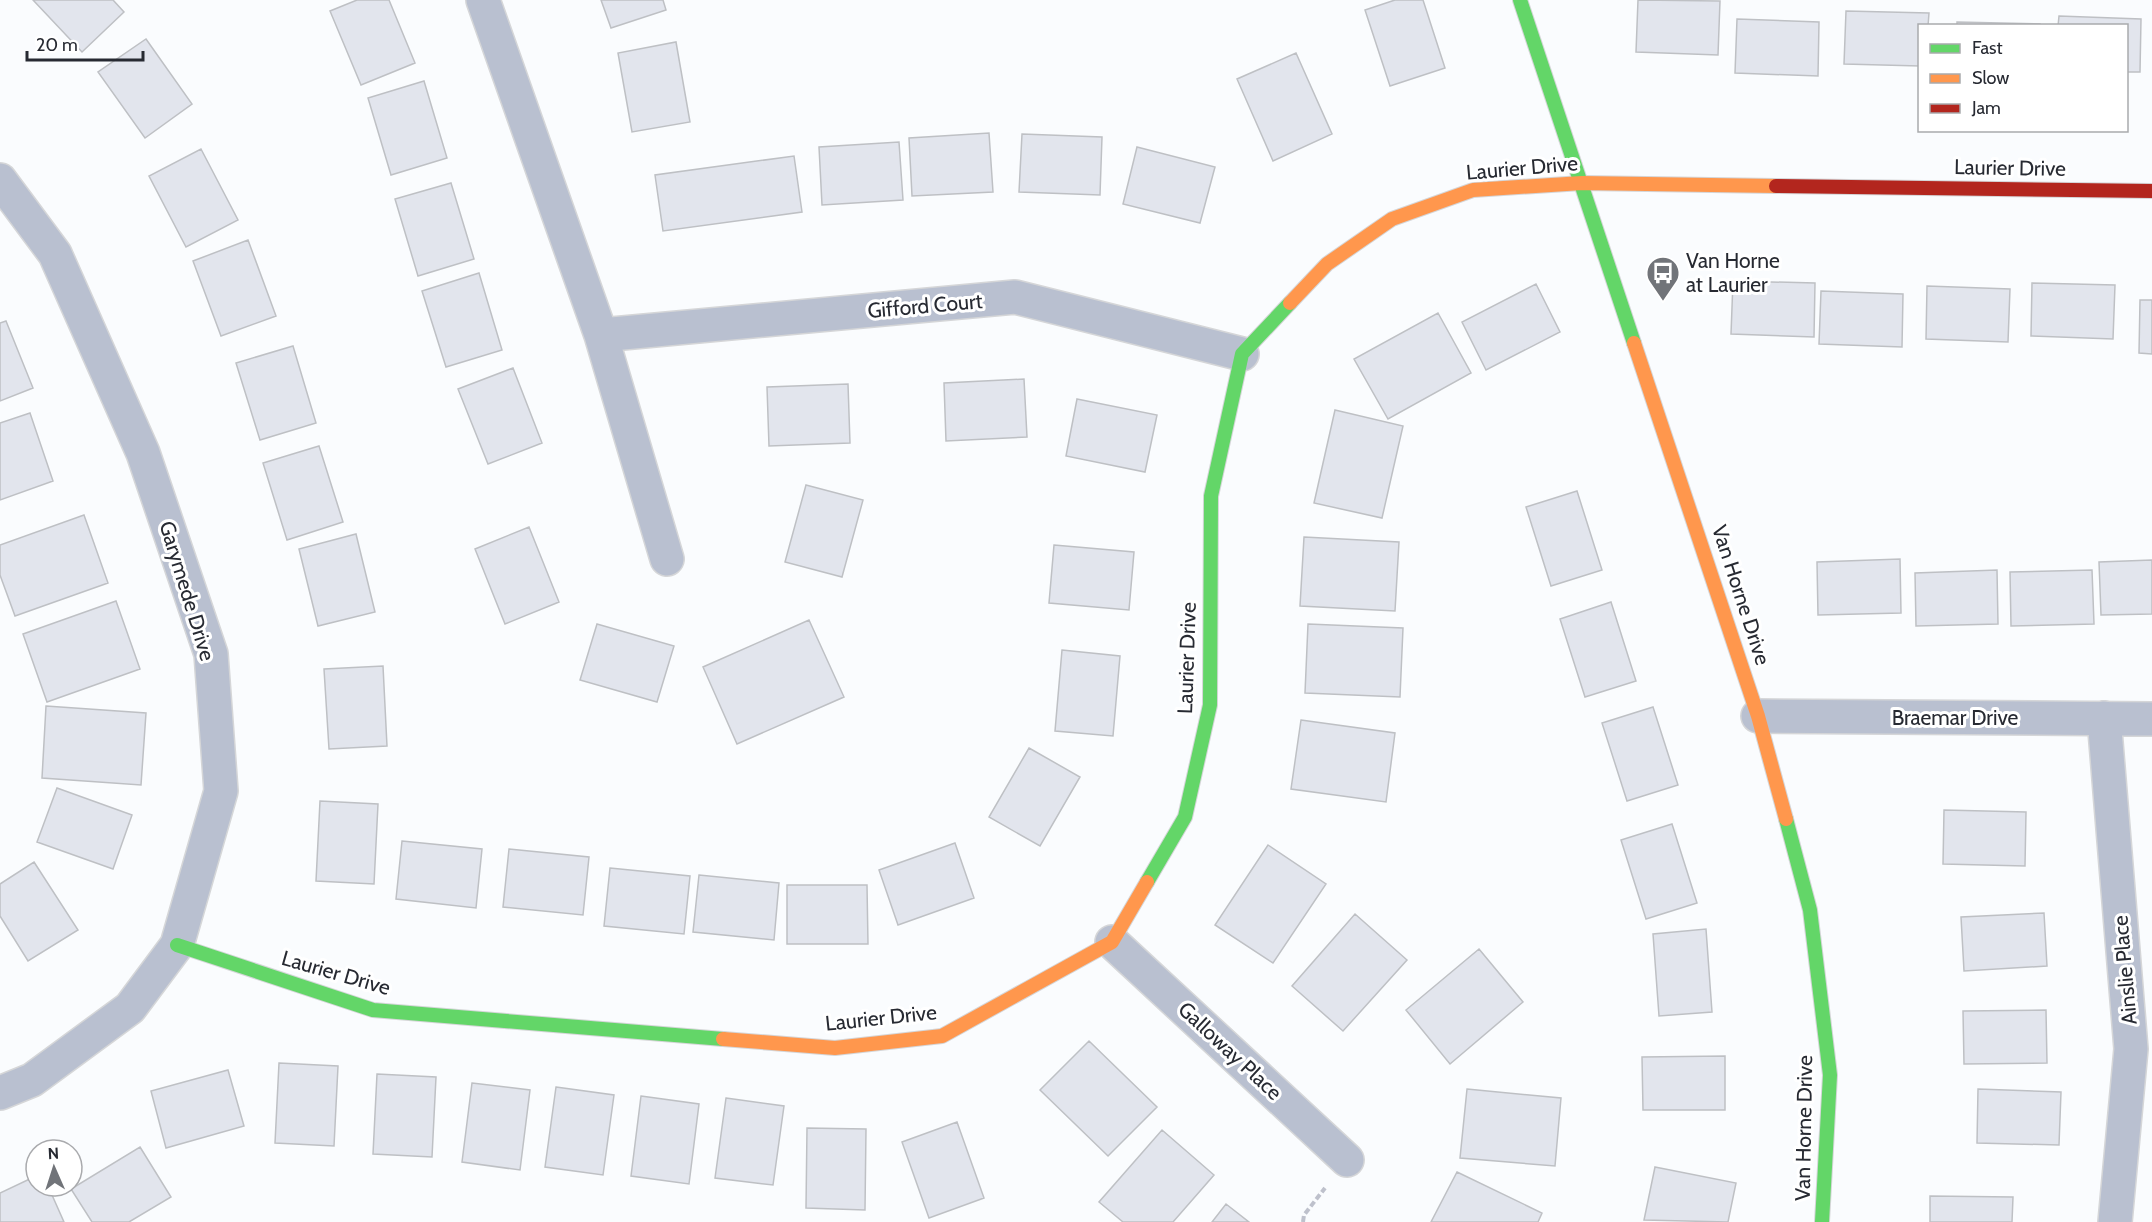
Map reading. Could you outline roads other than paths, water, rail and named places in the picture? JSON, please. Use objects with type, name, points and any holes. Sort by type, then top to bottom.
[{"type":"street","points":[[483,0],[601,335],[668,559]]},
{"type":"street","name":"Van Horne Drive","points":[[1520,0],[1758,717],[1812,922],[1830,1075],[1822,1222]]},
{"type":"street","name":"Garymede Drive","points":[[0,180],[55,254],[143,453],[211,654],[221,791],[177,945],[129,1008],[32,1080],[0,1093]]},
{"type":"street","name":"Laurier Drive","points":[[177,945],[373,1010],[835,1048],[942,1036],[1112,942],[1187,810],[1210,705],[1211,496],[1242,354],[1327,264],[1392,219],[1473,190],[1582,183],[2152,191]]},
{"type":"street","name":"Gifford Court","points":[[601,335],[1016,297],[1242,354]]},
{"type":"street","name":"Braemar Drive","points":[[1758,717],[2152,719]]},
{"type":"street","name":"Ainslie Place","points":[[2103,718],[2131,1049],[2115,1222]]},
{"type":"street","name":"Galloway Place","points":[[1112,942],[1347,1161]]},
{"type":"place","name":"Van Horne at Laurier","points":[[1663,302]]}]
